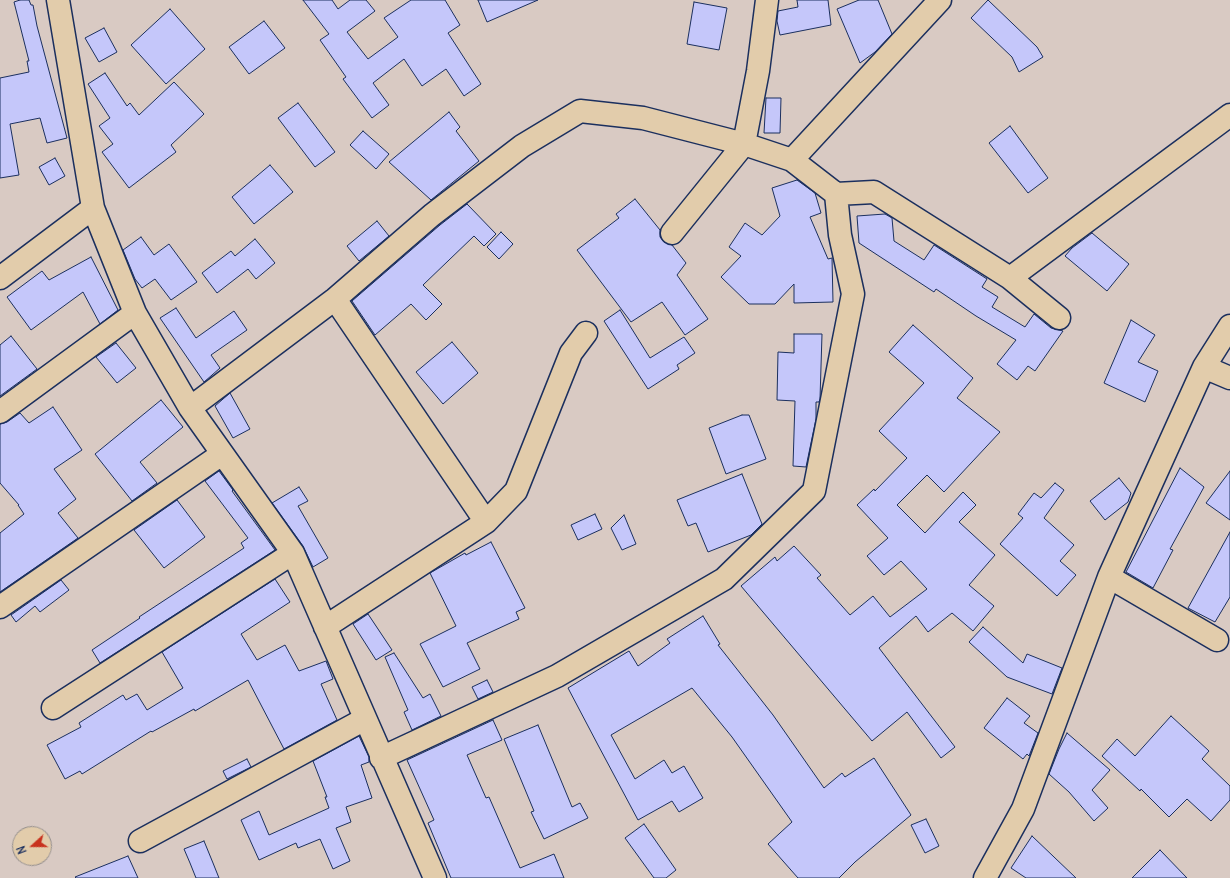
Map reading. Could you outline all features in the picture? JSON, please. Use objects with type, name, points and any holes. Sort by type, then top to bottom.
[{"type":"street","points":[[672,233],[744,144],[758,71],[767,0]]},
{"type":"street","points":[[792,160],[940,0]]},
{"type":"street","points":[[60,1],[93,208],[135,313],[190,408],[293,553],[381,758],[435,878]]},
{"type":"street","points":[[190,408],[334,299],[432,215],[522,146],[580,111],[643,118],[744,144],[792,160],[836,194],[874,192],[1010,278],[1059,318]]},
{"type":"street","points":[[1010,278],[1230,115]]},
{"type":"street","points":[[381,758],[557,676],[724,579],[814,491],[853,294],[840,235],[836,194]]},
{"type":"street","points":[[0,278],[93,208]]},
{"type":"street","points":[[334,299],[486,522]]},
{"type":"street","points":[[0,412],[135,313]]},
{"type":"street","points":[[985,878],[1024,809],[1109,577],[1204,367],[1230,326]]},
{"type":"street","points":[[325,627],[486,522],[516,491],[571,353],[586,333]]},
{"type":"street","points":[[1204,367],[1230,378]]},
{"type":"street","points":[[0,607],[222,454]]},
{"type":"street","points":[[53,708],[293,553]]},
{"type":"street","points":[[1109,577],[1217,640]]},
{"type":"street","points":[[140,841],[365,719]]},
{"type":"building","points":[[29,0],[31,5],[33,5],[37,26],[67,138],[47,143],[40,118],[10,124],[19,175],[0,178],[0,78],[29,72],[27,61],[29,61],[14,2]]},
{"type":"building","points":[[303,0],[332,0],[338,9],[350,0],[366,0],[375,11],[347,32],[368,59],[398,37],[384,18],[411,0],[445,0],[460,25],[448,33],[481,84],[464,96],[446,69],[422,86],[404,59],[373,83],[389,105],[372,118],[343,79],[346,77],[320,40],[329,34]]},
{"type":"building","points":[[478,0],[538,0],[487,22]]},
{"type":"building","points":[[797,0],[828,0],[831,25],[780,35],[777,21],[778,11],[798,7]]},
{"type":"building","points":[[859,0],[878,0],[892,34],[875,52],[860,63],[837,9]]},
{"type":"building","points":[[988,0],[1037,47],[1043,57],[1019,72],[1012,57],[971,18]]},
{"type":"building","points":[[694,2],[727,8],[719,50],[687,44]]},
{"type":"building","points":[[170,9],[205,49],[166,84],[131,45]]},
{"type":"building","points":[[264,21],[285,48],[249,74],[229,47]]},
{"type":"building","points":[[104,28],[117,52],[99,62],[85,38]]},
{"type":"building","points":[[105,73],[127,106],[130,103],[139,115],[174,82],[204,114],[171,145],[176,152],[129,188],[102,152],[113,144],[99,126],[110,118],[88,84]]},
{"type":"building","points":[[766,98],[781,98],[780,133],[764,133]]},
{"type":"building","points":[[298,103],[335,152],[315,167],[278,118]]},
{"type":"building","points":[[449,112],[460,127],[456,131],[479,161],[431,200],[389,162]]},
{"type":"building","points":[[1010,126],[1048,178],[1028,193],[989,143]]},
{"type":"building","points":[[363,131],[389,154],[376,169],[350,145]]},
{"type":"building","points":[[55,158],[65,176],[49,185],[39,167]]},
{"type":"building","points":[[270,165],[293,192],[254,224],[232,197]]},
{"type":"building","points":[[797,180],[815,193],[821,213],[810,217],[828,259],[832,258],[833,302],[794,303],[794,284],[775,304],[749,304],[721,277],[741,256],[729,247],[745,223],[762,235],[780,216],[772,188]]},
{"type":"building","points":[[635,199],[660,230],[660,237],[664,242],[672,245],[686,263],[677,275],[708,319],[685,335],[662,302],[631,322],[577,250],[619,218],[616,214]]},
{"type":"building","points":[[467,204],[496,234],[484,246],[474,236],[423,285],[442,304],[426,320],[411,304],[375,335],[352,301],[440,225]]},
{"type":"building","points":[[885,214],[892,218],[894,241],[924,260],[934,245],[987,279],[982,287],[998,297],[992,307],[1025,327],[1034,314],[1051,328],[1063,331],[1035,371],[1028,366],[1017,380],[997,364],[1016,340],[976,316],[936,289],[934,292],[859,243],[857,216]]},
{"type":"building","points":[[377,221],[389,236],[359,261],[347,246]]},
{"type":"building","points":[[501,232],[513,244],[499,259],[487,247]]},
{"type":"building","points":[[1092,233],[1129,264],[1107,291],[1065,256],[1072,248]]},
{"type":"building","points":[[141,237],[154,255],[169,244],[197,282],[171,300],[155,279],[142,288],[135,279],[123,250]]},
{"type":"building","points":[[255,239],[275,263],[256,279],[248,269],[217,293],[202,273],[231,251],[235,256]]},
{"type":"building","points":[[91,257],[118,310],[100,324],[83,292],[31,330],[7,297],[42,271],[49,280]]},
{"type":"building","points":[[176,308],[196,338],[234,311],[247,330],[211,355],[220,368],[204,382],[160,318]]},
{"type":"building","points":[[620,310],[650,358],[684,337],[695,353],[677,365],[679,369],[648,389],[604,321]]},
{"type":"building","points":[[1131,320],[1155,335],[1138,362],[1158,371],[1145,402],[1104,383]]},
{"type":"building","points":[[913,325],[973,378],[957,398],[1000,432],[944,492],[927,475],[897,505],[925,533],[963,492],[976,505],[959,522],[995,555],[969,585],[994,606],[973,631],[952,613],[928,632],[916,616],[879,648],[955,747],[941,758],[907,712],[872,741],[741,586],[775,557],[777,561],[794,546],[821,575],[817,578],[850,615],[873,596],[890,617],[927,589],[901,561],[884,575],[867,556],[888,538],[857,505],[874,489],[875,491],[907,458],[879,431],[924,383],[889,352]]},
{"type":"building","points":[[794,334],[822,334],[820,399],[819,402],[816,402],[816,419],[806,467],[793,466],[795,401],[777,400],[778,352],[794,353]]},
{"type":"building","points":[[11,336],[37,369],[0,396],[0,345]]},
{"type":"building","points":[[452,342],[478,373],[443,404],[416,372]]},
{"type":"building","points":[[116,343],[136,368],[117,383],[96,357]]},
{"type":"building","points":[[230,393],[250,429],[233,438],[215,406]]},
{"type":"building","points":[[161,400],[183,427],[140,462],[157,483],[132,501],[95,454]]},
{"type":"building","points":[[53,407],[82,450],[54,469],[76,499],[58,513],[78,538],[0,592],[0,533],[24,514],[19,505],[0,483],[0,424],[7,422],[20,413],[29,423]]},
{"type":"building","points":[[742,415],[749,415],[766,459],[726,474],[709,428]]},
{"type":"building","points":[[1180,468],[1204,487],[1170,549],[1173,550],[1153,588],[1126,572]]},
{"type":"building","points":[[219,471],[275,550],[100,663],[92,650],[140,618],[139,617],[244,548],[241,543],[248,538],[205,481]]},
{"type":"building","points":[[1230,471],[1230,520],[1206,503]]},
{"type":"building","points":[[742,474],[762,524],[751,535],[708,552],[696,523],[688,526],[677,500]]},
{"type":"building","points":[[1119,478],[1131,493],[1128,502],[1105,520],[1090,501]]},
{"type":"building","points":[[1055,483],[1064,490],[1044,518],[1074,545],[1060,561],[1076,575],[1057,596],[1000,544],[1023,518],[1018,514],[1034,493],[1041,498]]},
{"type":"building","points":[[299,487],[308,501],[298,506],[328,558],[313,567],[303,546],[272,503]]},
{"type":"building","points":[[177,500],[205,537],[164,568],[134,530]]},
{"type":"building","points":[[595,514],[602,529],[578,540],[571,525]]},
{"type":"building","points":[[624,515],[636,544],[622,550],[611,528]]},
{"type":"building","points":[[1230,532],[1230,597],[1215,622],[1188,608]]},
{"type":"building","points":[[491,542],[525,608],[516,612],[519,619],[467,643],[480,669],[443,687],[420,644],[456,626],[430,573],[465,553],[466,555]]},
{"type":"building","points":[[275,579],[290,602],[241,634],[257,660],[285,645],[299,671],[326,661],[333,679],[321,684],[337,720],[284,749],[248,680],[195,711],[194,709],[152,732],[151,731],[82,774],[80,771],[65,779],[47,745],[81,727],[79,723],[123,695],[126,700],[137,694],[147,710],[183,688],[162,652]]},
{"type":"building","points":[[61,580],[69,590],[40,612],[35,606],[16,622],[11,615]]},
{"type":"building","points":[[368,614],[392,650],[376,660],[353,624]]},
{"type":"building","points":[[703,616],[720,644],[718,645],[773,715],[824,788],[842,773],[845,777],[874,758],[911,815],[855,862],[839,878],[798,878],[768,844],[792,822],[732,737],[692,688],[611,735],[635,779],[664,760],[672,773],[684,766],[703,798],[679,812],[672,801],[638,820],[568,688],[629,651],[638,666],[670,643],[667,639]]},
{"type":"building","points":[[983,627],[1023,663],[1027,654],[1062,668],[1052,694],[1007,677],[969,642]]},
{"type":"building","points":[[394,653],[423,698],[430,694],[441,716],[412,730],[404,712],[408,710],[385,657]]},
{"type":"building","points":[[487,680],[493,692],[478,699],[472,687]]},
{"type":"building","points":[[1007,698],[1030,716],[1024,723],[1038,733],[1029,756],[1027,754],[1023,759],[984,728]]},
{"type":"building","points":[[1171,716],[1209,751],[1202,759],[1230,786],[1230,800],[1211,821],[1187,799],[1169,817],[1141,789],[1140,791],[1102,756],[1117,739],[1135,756]]},
{"type":"building","points":[[493,720],[502,740],[467,755],[486,798],[489,797],[520,868],[554,854],[564,878],[451,878],[428,823],[434,820],[407,760]]},
{"type":"building","points":[[538,725],[572,807],[580,803],[588,818],[544,839],[531,812],[534,811],[504,739]]},
{"type":"building","points":[[1067,733],[1110,770],[1092,790],[1108,808],[1094,821],[1069,792],[1049,774]]},
{"type":"building","points":[[359,736],[369,757],[369,762],[361,765],[372,798],[346,807],[351,822],[336,828],[350,861],[333,869],[320,839],[298,848],[296,843],[259,860],[241,820],[259,811],[269,835],[329,808],[325,797],[327,797],[313,761]]},
{"type":"building","points":[[247,759],[251,767],[227,779],[223,771]]},
{"type":"building","points":[[926,819],[939,846],[925,853],[911,825]]},
{"type":"building","points":[[644,824],[676,870],[666,878],[654,878],[625,838]]},
{"type":"building","points":[[1032,836],[1076,878],[1026,878],[1011,868]]},
{"type":"building","points":[[204,841],[219,878],[196,878],[184,849]]},
{"type":"building","points":[[1160,850],[1187,878],[1132,878]]},
{"type":"building","points":[[128,856],[138,878],[75,877]]}]
